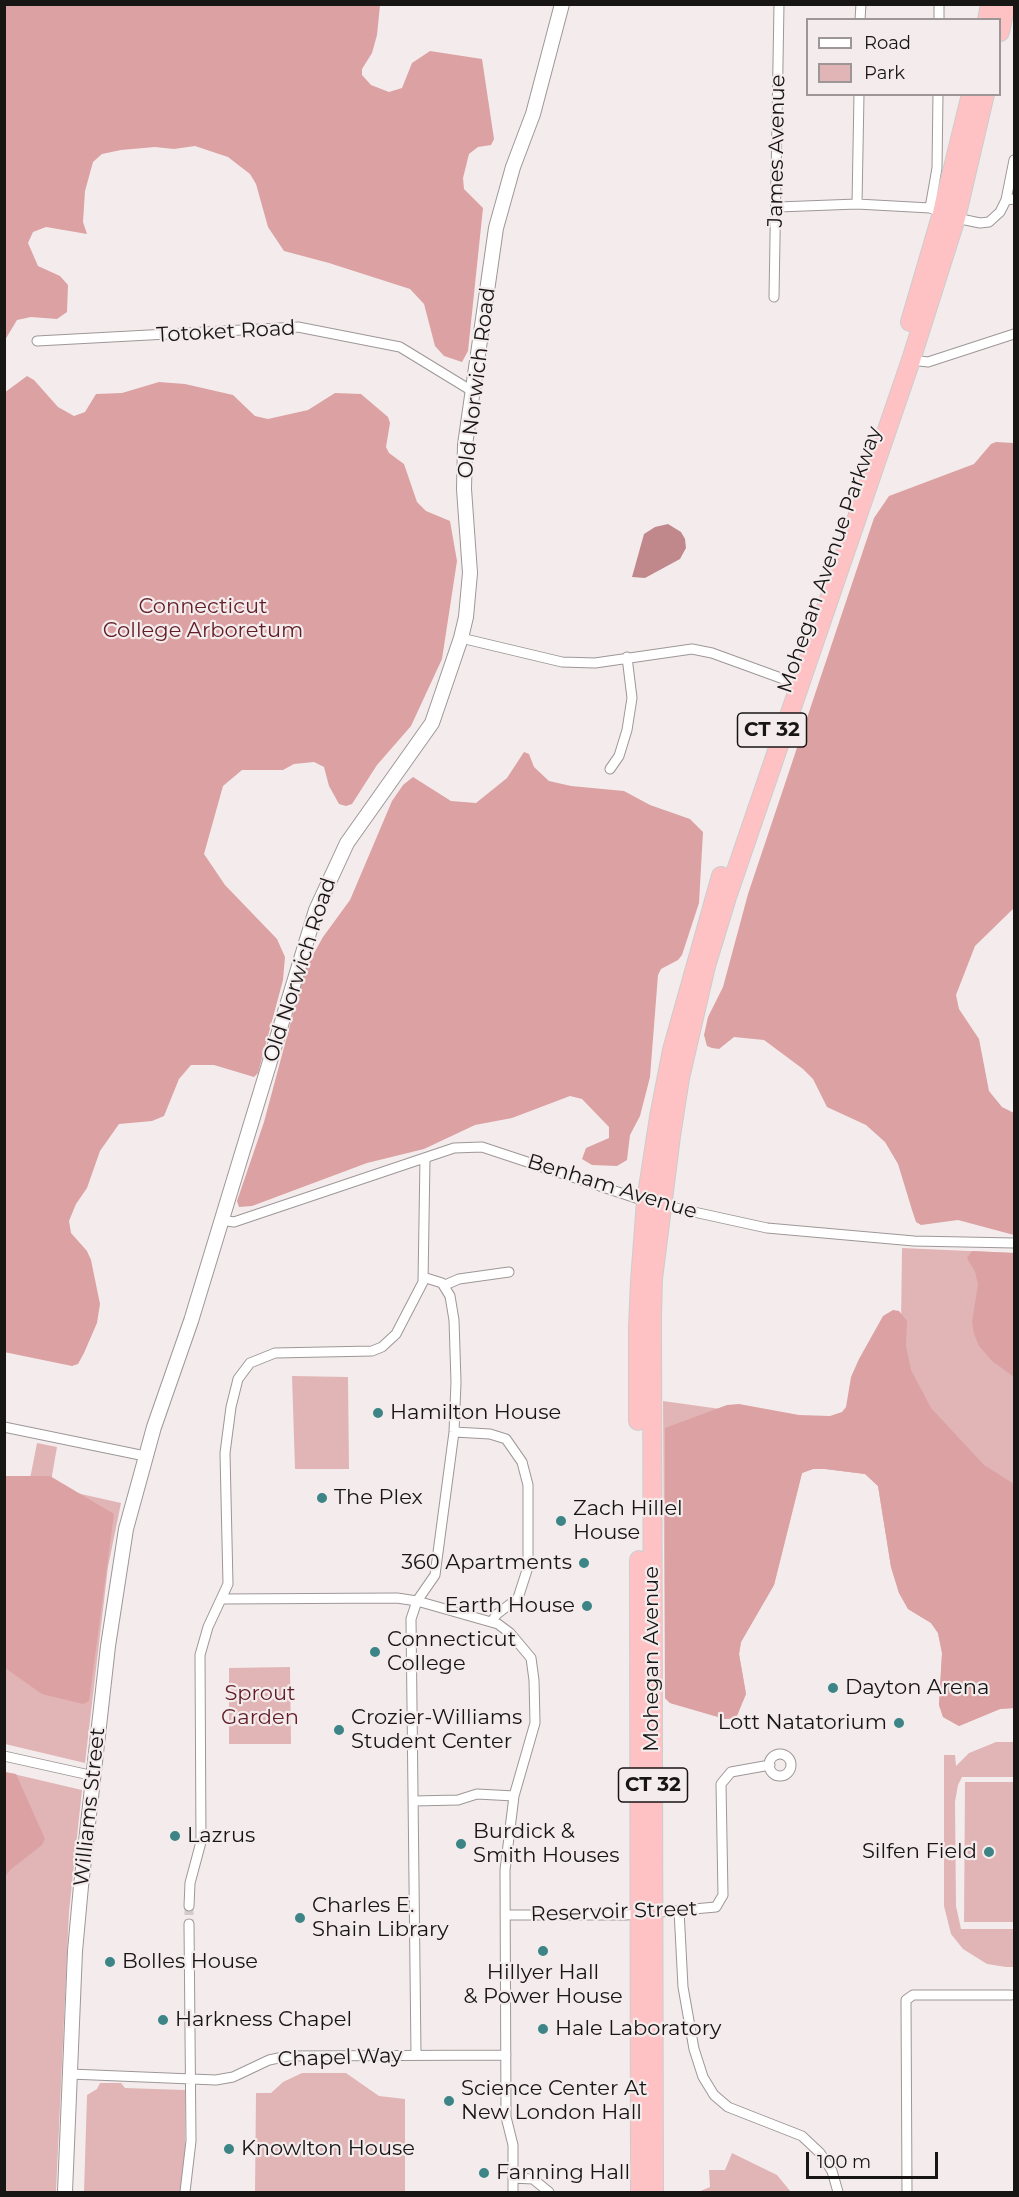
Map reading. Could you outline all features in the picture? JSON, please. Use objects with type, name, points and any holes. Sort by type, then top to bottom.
[{"type":"highway","points":[[1001,23],[1005,4]]},
{"type":"highway","name":"Mohegan Avenue Parkway","points":[[654,1203],[709,956],[731,885],[911,360],[970,96]]},
{"type":"highway","name":"Mohegan Avenue Parkway","points":[[645,1378],[653,1279],[654,1203],[672,1050],[691,974],[709,912],[901,351],[943,213],[984,96]]},
{"type":"highway","name":"Mohegan Avenue","points":[[645,1378],[647,1912],[654,2193]]},
{"type":"highway","name":"Mohegan Avenue","points":[[640,2193],[647,1912]]},
{"type":"street","name":"Old Norwich Road","points":[[154,1427],[191,1321],[316,910],[348,843],[432,723],[460,638],[469,600],[464,489],[465,445],[500,207],[533,114],[562,4]]},
{"type":"street","name":"James Avenue","points":[[774,297],[778,207],[779,4]]},
{"type":"street","points":[[857,204],[859,96]]},
{"type":"street","points":[[938,96],[937,168],[943,213]]},
{"type":"street","points":[[778,207],[857,204],[943,213],[980,223],[989,222],[1010,200],[1014,160]]},
{"type":"street","name":"Totoket Road","points":[[37,341],[298,327],[400,347],[472,391]]},
{"type":"street","points":[[911,360],[928,362],[1014,334]]},
{"type":"street","points":[[460,638],[562,662],[595,663],[692,649],[789,681]]},
{"type":"street","points":[[610,769],[619,756],[627,730],[632,698],[627,657]]},
{"type":"street","name":"Benham Avenue","points":[[221,1220],[234,1222],[454,1148],[482,1147],[654,1203],[767,1228],[914,1241],[1014,1243]]},
{"type":"street","points":[[189,1906],[190,1884],[201,1842],[200,1655],[208,1627],[228,1580],[225,1453],[233,1396],[241,1373],[246,1366],[258,1358],[285,1351],[362,1352],[380,1348],[391,1339],[421,1288],[425,1159]]},
{"type":"street","points":[[423,1277],[445,1285],[458,1279],[509,1272]]},
{"type":"street","points":[[416,2055],[411,1619],[417,1601],[435,1575],[454,1432],[456,1337],[452,1307],[445,1285]]},
{"type":"street","points":[[4,1427],[145,1456]]},
{"type":"street","name":"Williams Street","points":[[65,2193],[75,1951],[94,1776],[117,1579],[126,1528],[154,1427]]},
{"type":"street","points":[[454,1432],[490,1434],[504,1438],[522,1462],[528,1485],[528,1567],[518,1598],[497,1614],[492,1622]]},
{"type":"street","points":[[221,1599],[391,1598],[417,1601],[492,1622],[504,1628],[523,1646],[534,1670],[535,1723],[514,1796],[506,1856],[505,1916]]},
{"type":"street","points":[[4,1756],[94,1776]]},
{"type":"street","name":"Reservoir Street","points":[[513,2193],[513,2145],[506,2116],[505,1916],[712,1909],[722,1900],[720,1790],[723,1780],[732,1772],[770,1765]]},
{"type":"street","points":[[414,1801],[458,1800],[477,1794],[514,1796]]},
{"type":"street","points":[[679,1910],[683,1987],[694,2049],[703,2077],[714,2095],[728,2107],[802,2136],[820,2153],[832,2171],[838,2193]]},
{"type":"street","points":[[185,2193],[190,2146],[189,1924]]},
{"type":"street","points":[[907,2193],[907,1998],[913,1995],[1011,1995]]},
{"type":"street","name":"Chapel Way","points":[[70,2074],[190,2079],[230,2078],[269,2060],[288,2056],[506,2055]]},
{"type":"street","points":[[513,2178],[533,2179],[543,2191]]},
{"type":"green space","points":[[5,4],[380,5],[377,35],[372,53],[362,69],[362,75],[371,85],[389,92],[402,88],[412,63],[430,51],[482,59],[494,139],[491,145],[478,147],[469,154],[463,178],[464,189],[483,208],[468,351],[462,362],[444,356],[435,346],[424,304],[410,289],[284,251],[268,227],[256,184],[250,174],[228,157],[195,146],[174,149],[155,147],[121,150],[102,154],[93,162],[85,191],[83,222],[87,234],[46,227],[33,232],[28,243],[38,266],[60,276],[68,285],[67,312],[57,319],[31,317],[17,320],[5,340]]},
{"type":"green space","name":"Connecticut College Arboretum","points":[[27,376],[34,380],[58,407],[74,416],[85,412],[96,394],[122,393],[159,382],[185,384],[233,395],[255,416],[268,419],[308,410],[335,393],[361,394],[388,417],[390,423],[386,447],[389,453],[404,464],[417,502],[426,511],[450,521],[457,561],[442,659],[411,726],[377,765],[352,804],[346,806],[339,804],[329,786],[324,767],[314,762],[294,764],[283,770],[242,770],[223,786],[204,854],[225,885],[277,939],[285,957],[283,980],[258,1073],[254,1077],[214,1065],[191,1065],[179,1079],[164,1116],[152,1121],[119,1124],[100,1151],[87,1188],[76,1204],[69,1221],[71,1233],[87,1251],[91,1260],[100,1304],[97,1323],[84,1353],[78,1364],[72,1366],[4,1352],[4,393]]},
{"type":"green space","points":[[1014,443],[1014,908],[975,946],[956,995],[959,1009],[979,1039],[989,1091],[1002,1107],[1014,1113],[1014,1235],[958,1220],[921,1225],[916,1222],[898,1164],[885,1142],[866,1125],[827,1107],[813,1079],[803,1069],[764,1040],[734,1037],[719,1049],[707,1046],[704,1035],[708,1017],[723,987],[748,894],[874,518],[889,496],[974,464],[991,444]]},
{"type":"green space","points":[[524,752],[529,754],[534,767],[549,781],[571,786],[624,791],[650,805],[690,819],[703,832],[699,903],[682,955],[678,960],[661,969],[658,975],[650,1077],[640,1116],[630,1135],[627,1160],[617,1166],[592,1165],[582,1159],[586,1148],[609,1138],[609,1127],[582,1099],[570,1096],[512,1118],[475,1125],[424,1149],[367,1163],[252,1206],[239,1207],[237,1201],[264,1122],[305,969],[323,937],[350,900],[392,801],[403,785],[413,777],[451,801],[476,803],[507,778]]},
{"type":"green space","points":[[902,1248],[1014,1253],[1014,1708],[1000,1709],[959,1726],[943,1717],[939,1705],[942,1653],[938,1633],[931,1623],[908,1609],[899,1593],[891,1567],[878,1486],[865,1474],[825,1469],[813,1469],[802,1473],[774,1585],[741,1642],[739,1654],[746,1694],[736,1718],[725,1719],[670,1703],[665,1698],[663,1401],[893,1433],[901,1324]]},
{"type":"green space","points":[[972,1251],[1014,1253],[1014,1377],[992,1361],[979,1346],[974,1334],[972,1322],[978,1284],[975,1272],[967,1258]]},
{"type":"green space","points":[[893,1310],[899,1311],[907,1321],[906,1346],[911,1370],[931,1408],[984,1465],[1014,1484],[1014,1708],[1000,1709],[959,1726],[943,1717],[939,1705],[942,1653],[938,1633],[931,1623],[908,1609],[899,1593],[891,1567],[878,1486],[865,1474],[825,1469],[813,1469],[802,1473],[774,1585],[741,1642],[739,1654],[746,1694],[736,1718],[725,1719],[670,1703],[665,1698],[665,1428],[727,1405],[739,1404],[799,1415],[830,1416],[842,1412],[846,1407],[851,1377],[859,1359],[883,1316]]},
{"type":"green space","points":[[292,1376],[348,1377],[349,1469],[295,1469]]},
{"type":"green space","points":[[37,1443],[57,1447],[50,1487],[121,1503],[108,1567],[85,1763],[5,1744],[5,1479],[29,1484]]},
{"type":"green space","points":[[5,1476],[50,1476],[114,1514],[89,1701],[83,1704],[42,1694],[5,1668]]},
{"type":"green space","name":"Sprout Garden","points":[[290,1667],[291,1744],[229,1744],[229,1668]]},
{"type":"green space","points":[[996,1742],[1014,1742],[1014,1777],[962,1777],[958,1785],[955,1802],[956,1906],[961,1929],[1014,1929],[1014,1967],[987,1964],[963,1949],[951,1934],[944,1906],[944,1755],[955,1755],[956,1766],[969,1753]]},
{"type":"green space","points":[[5,1772],[82,1790],[69,1912],[56,2192],[5,2192]]},
{"type":"green space","points":[[5,1772],[16,1774],[45,1839],[42,1845],[10,1870],[5,1877]]},
{"type":"green space","name":"Silfen Field","points":[[965,1782],[1014,1782],[1014,1922],[964,1922]]},
{"type":"green space","points":[[302,2073],[346,2073],[379,2096],[405,2099],[405,2192],[255,2192],[256,2093],[271,2093],[283,2082]]},
{"type":"green space","points":[[100,2083],[121,2083],[125,2088],[185,2090],[185,2149],[180,2192],[84,2192],[87,2095],[97,2089]]},
{"type":"green space","points":[[732,2153],[777,2175],[791,2192],[698,2192],[710,2187],[709,2170],[725,2170]]},
{"type":"shaded area","points":[[668,524],[681,532],[685,539],[686,548],[680,559],[645,578],[632,577],[644,534],[655,527]]},
{"type":"tunnel","points":[[189,1906],[189,1924]]},
{"type":"place","name":"Hamilton House","points":[[378,1413]]},
{"type":"place","name":"The Plex","points":[[322,1498]]},
{"type":"place","name":"Zach Hillel House","points":[[561,1521]]},
{"type":"place","name":"360 Apartments","points":[[584,1563]]},
{"type":"place","name":"Earth House","points":[[587,1606]]},
{"type":"place","name":"Connecticut College","points":[[375,1652]]},
{"type":"place","name":"Dayton Arena","points":[[833,1688]]},
{"type":"place","name":"Lott Natatorium","points":[[899,1723]]},
{"type":"place","name":"Crozier-Williams Student Center","points":[[339,1730]]},
{"type":"place","name":"Lazrus","points":[[175,1836]]},
{"type":"place","name":"Burdick & Smith Houses","points":[[461,1844]]},
{"type":"place","name":"Silfen Field","points":[[989,1852]]},
{"type":"place","name":"Charles E. Shain Library","points":[[300,1918]]},
{"type":"place","name":"Hillyer Hall & Power House","points":[[543,1951]]},
{"type":"place","name":"Bolles House","points":[[110,1962]]},
{"type":"place","name":"Harkness Chapel","points":[[163,2020]]},
{"type":"place","name":"Hale Laboratory","points":[[543,2029]]},
{"type":"place","name":"Science Center At New London Hall","points":[[449,2101]]},
{"type":"place","name":"Knowlton House","points":[[229,2149]]},
{"type":"place","name":"Fanning Hall","points":[[484,2173]]}]
